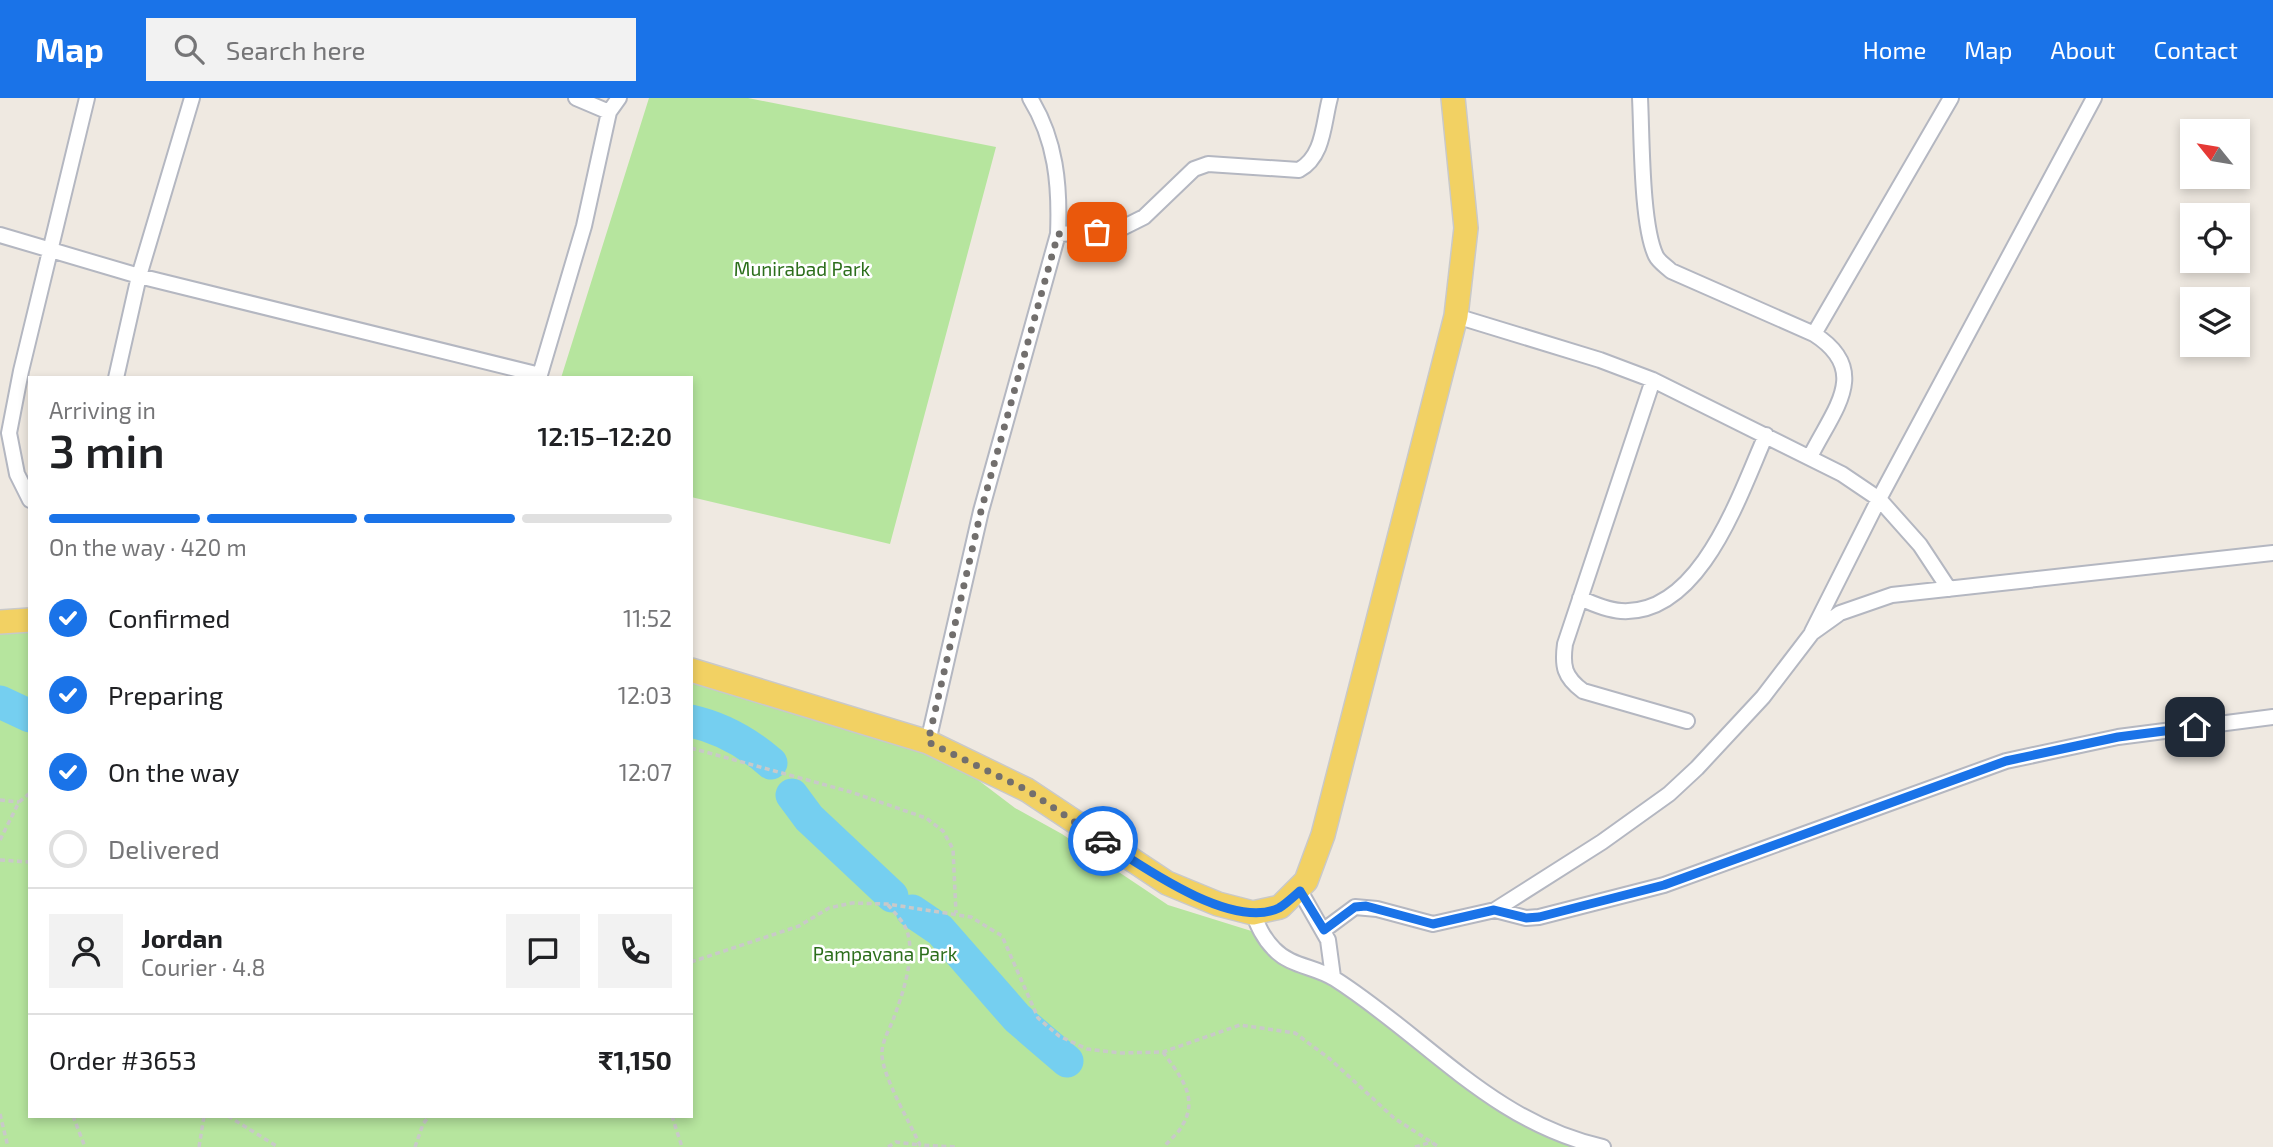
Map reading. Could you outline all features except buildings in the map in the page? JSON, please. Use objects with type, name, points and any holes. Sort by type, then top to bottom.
[{"type":"main road","points":[[693,671],[928,742],[1027,790],[1167,883],[1193,896],[1252,912],[1280,908],[1300,891],[1314,864],[1323,835],[1456,316],[1466,228],[1453,98]]},
{"type":"main road","points":[[0,622],[28,620]]},
{"type":"street","points":[[28,496],[17,474],[9,433],[88,98]]},
{"type":"street","points":[[117,376],[139,276],[192,98]]},
{"type":"street","points":[[576,98],[609,112]]},
{"type":"street","points":[[0,235],[139,276],[540,376],[584,226],[609,112],[619,98]]},
{"type":"street","points":[[928,742],[981,511],[1058,234],[1059,204],[1054,153],[1047,129],[1030,98]]},
{"type":"street","points":[[1058,234],[1116,231],[1144,217],[1194,169],[1209,164],[1299,170],[1312,163],[1319,147],[1330,98]]},
{"type":"street","points":[[1640,98],[1650,237],[1656,258],[1671,271],[1814,334],[1830,343],[1842,358],[1846,382],[1810,457]]},
{"type":"street","points":[[1814,334],[1951,98]]},
{"type":"street","points":[[1324,930],[1355,907],[1377,909],[1433,924],[1494,910],[1602,842],[1669,794],[1763,697],[1812,633],[1879,499],[2094,98]]},
{"type":"street","points":[[1456,316],[1600,360],[1653,380],[1810,457],[1879,499],[1920,545],[1949,589]]},
{"type":"street","points":[[1653,380],[1565,644],[1562,665],[1569,681],[1583,691],[1687,721]]},
{"type":"street","points":[[1580,598],[1609,610],[1623,612],[1648,609],[1669,599],[1701,566],[1718,541],[1766,435]]},
{"type":"street","points":[[1812,633],[1840,613],[1892,595],[2273,553]]},
{"type":"street","points":[[1494,910],[1526,918],[1539,917],[1664,885],[2006,761],[2118,737],[2273,717]]},
{"type":"street","points":[[1300,891],[1328,940],[1333,977]]},
{"type":"street","points":[[1252,912],[1261,934],[1291,963],[1333,977],[1500,1105],[1543,1126],[1603,1147]]},
{"type":"path","points":[[693,748],[851,792],[926,818],[943,831],[953,849],[956,914]]},
{"type":"path","points":[[0,840],[19,802],[28,795]]},
{"type":"path","points":[[0,800],[19,802]]},
{"type":"path","points":[[0,860],[28,862]]},
{"type":"path","points":[[693,961],[799,926],[829,908],[852,903],[887,904],[971,917],[1002,936],[1038,1018],[1059,1036],[1087,1049],[1121,1054],[1163,1052],[1240,1025],[1295,1033],[1330,1059],[1394,1118],[1439,1147]]},
{"type":"path","points":[[887,904],[907,930],[909,952],[908,966],[895,1013],[883,1042],[882,1056],[893,1088],[920,1145]]},
{"type":"path","points":[[1163,1052],[1185,1083],[1190,1097],[1189,1111],[1182,1127],[1164,1147]]},
{"type":"path","points":[[0,1114],[8,1147]]},
{"type":"path","points":[[74,1118],[85,1147]]},
{"type":"path","points":[[199,1147],[204,1118]]},
{"type":"path","points":[[231,1118],[278,1147]]},
{"type":"path","points":[[415,1147],[422,1124],[427,1118]]},
{"type":"path","points":[[673,1118],[682,1147]]},
{"type":"path","points":[[888,1147],[895,1142],[957,1147]]},
{"type":"path","points":[[1415,1147],[1432,1142]]},
{"type":"green space","name":"Munirabad Park","points":[[649,98],[748,98],[996,147],[890,544],[693,497],[693,376],[562,376]]},
{"type":"green space","name":"Pampavana Park","points":[[28,620],[28,1118],[693,1118],[693,671],[928,742],[1015,808],[1062,834],[1168,905],[1261,934],[1274,949],[1333,977],[1500,1105],[1603,1147],[0,1147],[0,622]]},
{"type":"waterway","points":[[0,702],[28,715]]},
{"type":"waterway","points":[[693,722],[734,737],[771,763]]},
{"type":"waterway","points":[[792,795],[809,818],[892,896]]},
{"type":"waterway","points":[[912,911],[940,930],[1017,1018],[1067,1061]]},
{"type":"way so far","points":[[1097,232],[1058,234],[981,511],[928,742],[1027,790],[1103,841]]},
{"type":"route","points":[[1103,841],[1167,883],[1193,896],[1218,904],[1252,912],[1270,911],[1280,908],[1300,891],[1324,930],[1355,907],[1366,906],[1420,923],[1433,924],[1494,910],[1526,918],[1539,917],[1595,905],[1664,885],[2006,761],[2118,737],[2195,727]]}]
